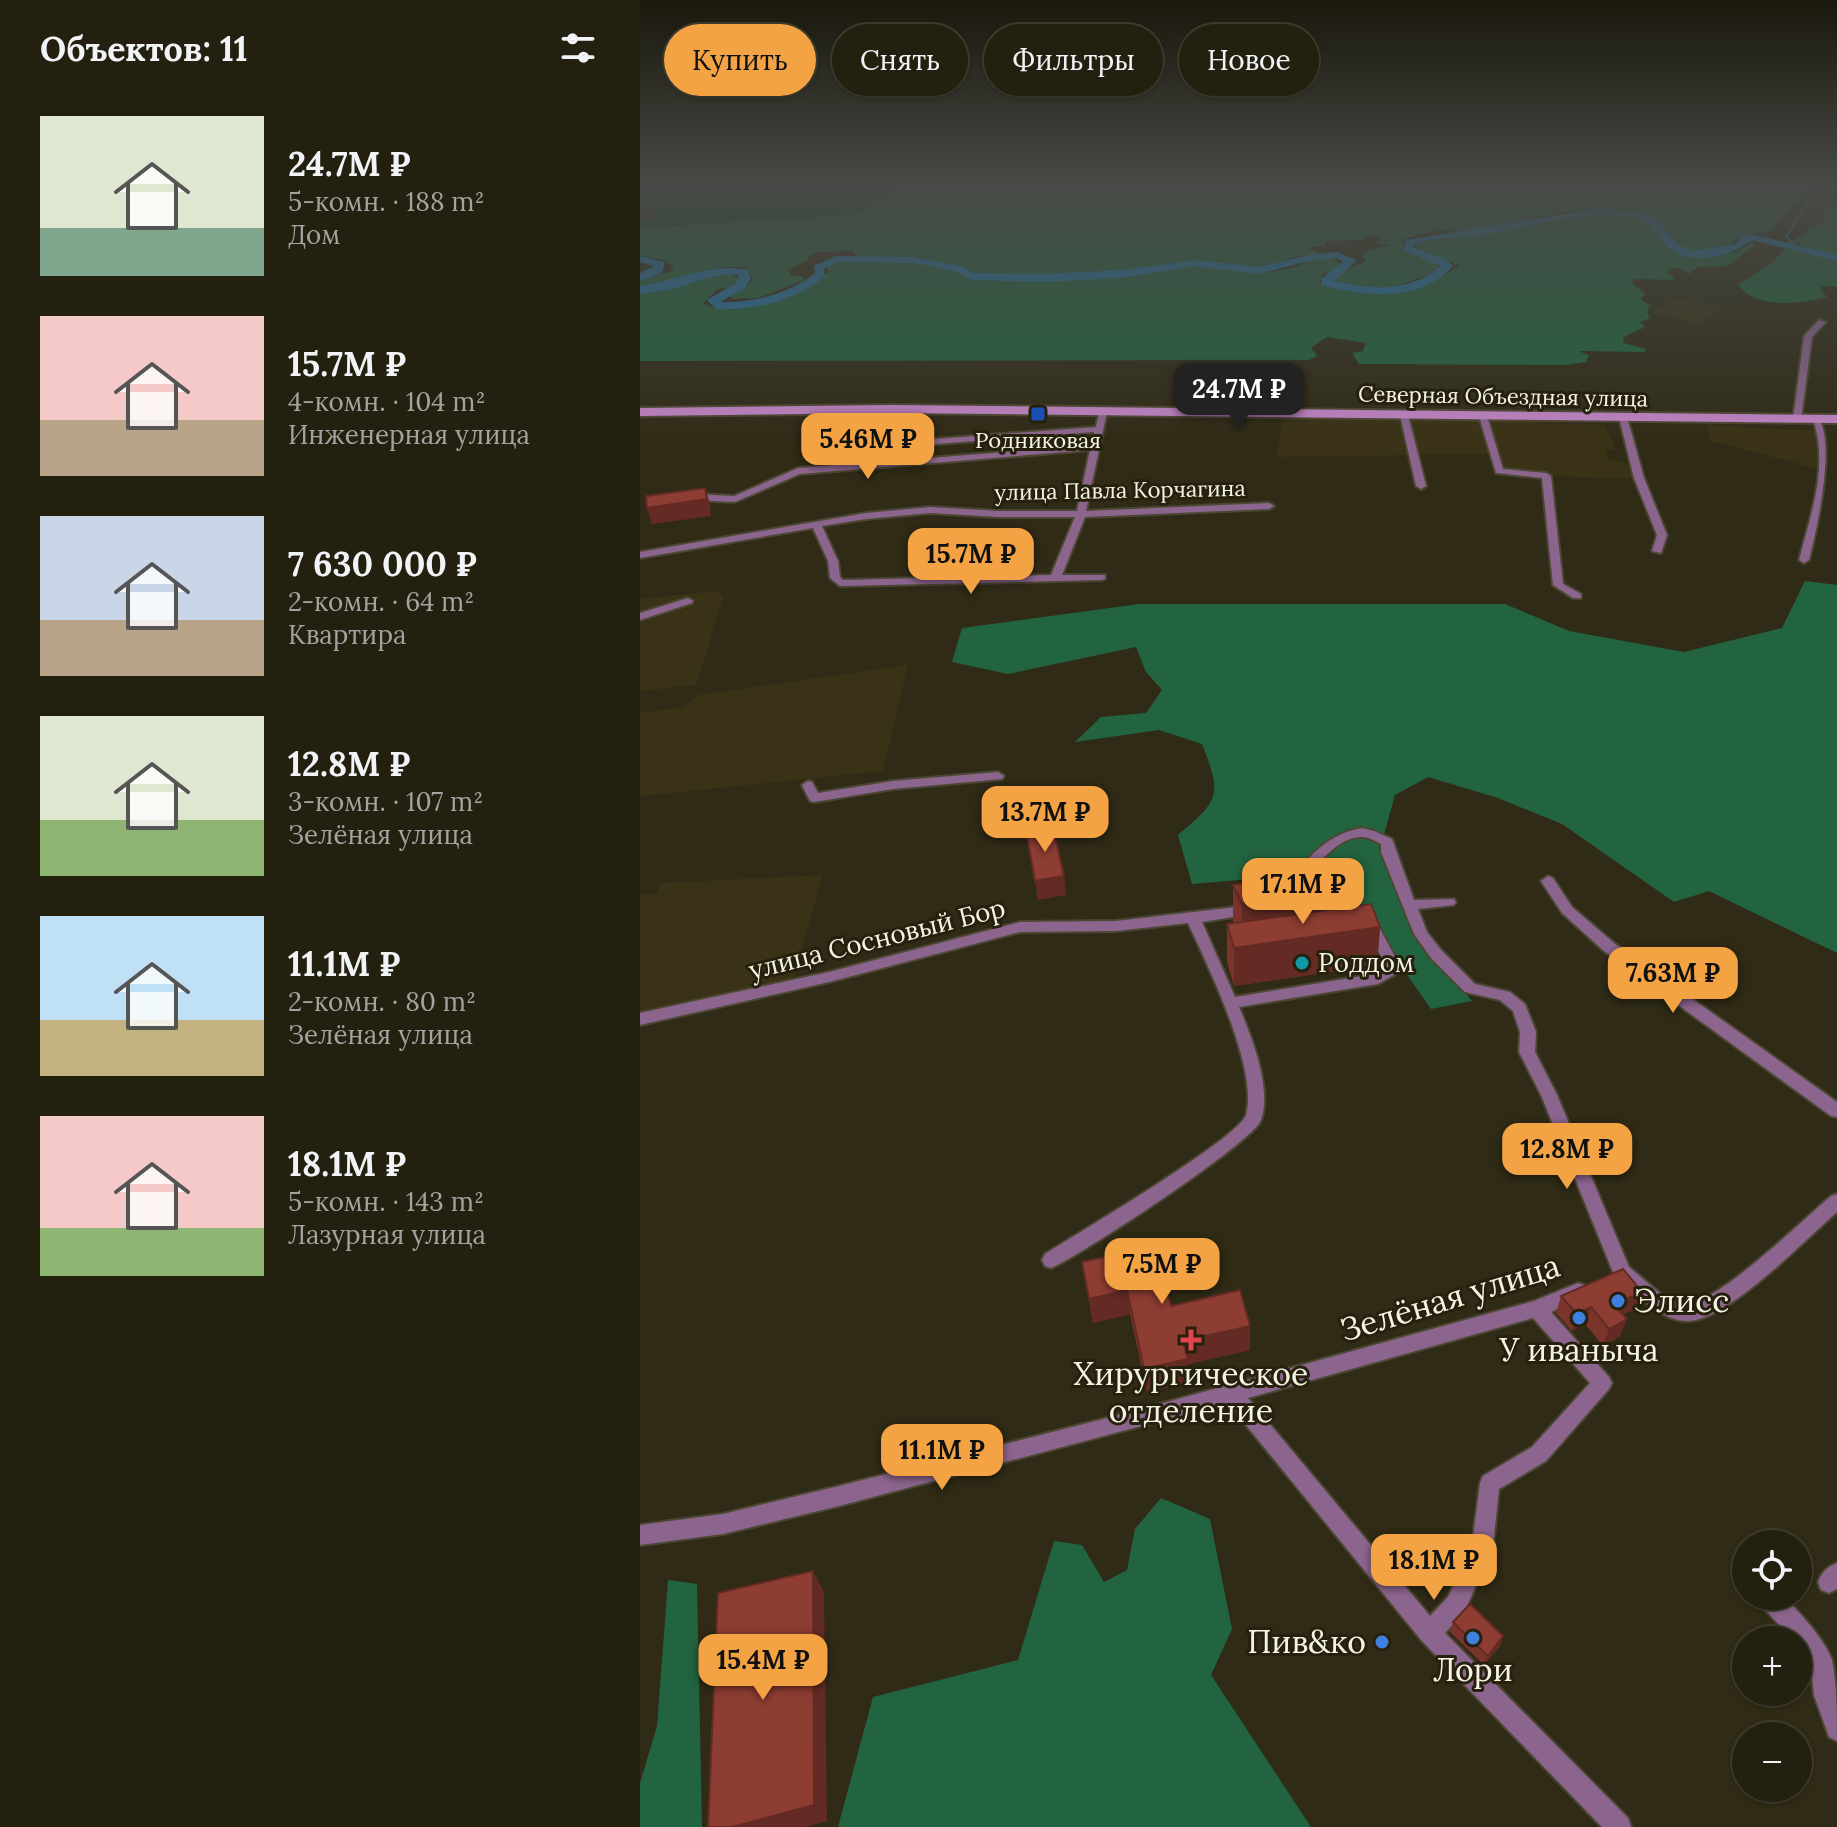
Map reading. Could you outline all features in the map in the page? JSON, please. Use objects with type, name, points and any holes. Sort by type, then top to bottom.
[{"type":"street","points":[[1797,419],[1808,336],[1822,322]]},
{"type":"street","name":"Северная Объездная улица","points":[[640,412],[876,409],[1837,419]]},
{"type":"street","points":[[1056,576],[1081,514],[1103,412]]},
{"type":"street","points":[[1404,415],[1421,486]]},
{"type":"street","points":[[1483,416],[1499,471],[1546,476],[1558,585],[1577,596]]},
{"type":"street","points":[[1623,417],[1639,478],[1662,535],[1657,551]]},
{"type":"street","points":[[1804,560],[1827,468],[1825,431],[1817,419]]},
{"type":"street","points":[[887,463],[894,445],[1101,429]]},
{"type":"street","points":[[674,498],[735,499],[798,471],[1097,447]]},
{"type":"street","name":"улица Павла Корчагина","points":[[640,555],[866,516],[930,510],[1081,514],[1269,506]]},
{"type":"street","points":[[817,526],[833,561],[835,578],[840,583],[1101,577]]},
{"type":"street","points":[[640,617],[688,601]]},
{"type":"street","points":[[808,785],[814,798],[893,785],[998,776]]},
{"type":"street","name":"улица Сосновый Бор","points":[[640,1019],[814,981],[1020,927],[1116,926],[1289,909],[1298,878],[1314,857],[1357,833],[1370,834],[1387,842],[1409,905]]},
{"type":"street","points":[[1548,881],[1567,910],[1609,947],[1837,1111]]},
{"type":"street","points":[[1449,902],[1409,905],[1421,934],[1470,988],[1505,996],[1520,1008],[1528,1032],[1527,1052],[1549,1095],[1608,1278],[1671,1309],[1692,1314],[1721,1300],[1837,1201]]},
{"type":"street","points":[[1051,1260],[1218,1151],[1252,1124],[1258,1099],[1232,1003],[1193,918]]},
{"type":"street","points":[[1232,1003],[1378,979],[1394,968],[1373,928],[1359,928]]},
{"type":"street","name":"Зелёная улица","points":[[640,1535],[723,1524],[1127,1422],[1537,1309],[1608,1278]]},
{"type":"street","points":[[1430,1633],[1456,1605],[1482,1546],[1490,1483],[1539,1454],[1602,1383],[1537,1309]]},
{"type":"street","points":[[1231,1392],[1430,1633],[1619,1827]]},
{"type":"street","points":[[1782,1610],[1822,1663],[1825,1695],[1837,1729]]},
{"type":"shaded area","points":[[1675,298],[1721,308],[1699,324],[1653,313]]},
{"type":"shaded area","points":[[1282,419],[1534,421],[1604,425],[1616,450],[1605,450],[1609,459],[1629,464],[1633,475],[1628,479],[1496,474],[1490,454],[1277,457]]},
{"type":"shaded area","points":[[1707,425],[1821,431],[1823,470],[1710,441]]},
{"type":"shaded area","points":[[716,591],[724,596],[696,685],[640,691],[640,599]]},
{"type":"shaded area","points":[[908,665],[883,771],[640,796],[640,713],[684,707],[699,695]]},
{"type":"shaded area","points":[[823,875],[792,983],[640,1014],[640,895],[657,894],[660,883]]},
{"type":"green space","points":[[665,273],[698,273],[654,285],[640,286],[640,280]]},
{"type":"green space","points":[[715,273],[731,274],[739,279],[732,287],[718,289],[703,303],[733,309],[751,308],[786,297],[827,273],[961,273],[983,281],[1003,277],[1106,278],[1137,273],[1326,273],[1319,284],[1376,292],[1407,289],[1447,273],[1668,273],[1675,280],[1636,279],[1631,282],[1645,294],[1641,299],[1650,306],[1647,311],[1650,318],[1640,322],[1645,327],[1623,337],[1624,343],[1646,349],[1645,352],[1578,351],[1589,355],[1586,362],[1567,365],[1359,364],[1352,353],[1363,351],[1366,343],[1327,337],[1311,348],[1317,356],[1309,360],[640,361],[640,292],[679,287]]},
{"type":"green space","points":[[750,273],[790,273],[804,280],[758,298],[732,299],[730,295],[749,284],[753,277]]},
{"type":"green space","points":[[977,273],[1104,273],[1046,277]]},
{"type":"green space","points":[[1341,273],[1431,273],[1388,290],[1333,282]]},
{"type":"green space","points":[[1756,273],[1837,273],[1837,287],[1820,285],[1827,297],[1792,303],[1756,298],[1738,285]]},
{"type":"green space","points":[[1805,581],[1837,585],[1837,953],[1709,891],[1674,902],[1562,824],[1498,798],[1428,777],[1395,795],[1381,845],[1409,923],[1472,1001],[1431,1009],[1387,946],[1329,924],[1314,901],[1275,877],[1192,884],[1178,835],[1202,813],[1213,796],[1213,775],[1202,744],[1159,730],[1075,742],[1101,717],[1146,713],[1162,690],[1146,672],[1136,647],[1008,674],[952,662],[962,628],[1139,604],[1505,604],[1569,631],[1684,652],[1782,628]]},
{"type":"green space","points":[[1161,1498],[1210,1519],[1232,1629],[1211,1675],[1311,1827],[838,1827],[873,1697],[1018,1660],[1054,1541],[1082,1545],[1104,1582],[1127,1570],[1135,1529]]},
{"type":"green space","points":[[668,1580],[697,1584],[702,1827],[640,1827],[640,1783],[657,1726]]},
{"type":"building","points":[[705,488],[707,499],[647,508],[646,496]]},
{"type":"building","points":[[1053,827],[1064,876],[1035,881],[1026,831]]},
{"type":"building","points":[[1287,877],[1295,894],[1242,904],[1233,885]]},
{"type":"building","points":[[1371,904],[1380,927],[1234,948],[1227,924]]},
{"type":"building","points":[[1156,1246],[1171,1306],[1240,1290],[1250,1326],[1183,1341],[1188,1359],[1144,1369],[1127,1290],[1089,1299],[1082,1262]]},
{"type":"building","points":[[1623,1269],[1643,1293],[1613,1303],[1627,1319],[1609,1329],[1591,1307],[1577,1314],[1561,1296]]},
{"type":"building","points":[[813,1571],[814,1805],[732,1827],[708,1827],[718,1593]]},
{"type":"building","points":[[1470,1604],[1503,1636],[1488,1656],[1453,1622]]},
{"type":"waterway","points":[[640,277],[651,273]]},
{"type":"waterway","points":[[640,290],[669,286],[709,273]]},
{"type":"waterway","points":[[744,273],[741,285],[713,300],[716,305],[742,305],[772,299],[812,282],[821,273]]},
{"type":"waterway","points":[[967,273],[972,276],[1043,278],[1127,273]]},
{"type":"waterway","points":[[1335,273],[1325,282],[1372,291],[1420,285],[1438,273]]},
{"type":"place","name":"Родниковая","points":[[1038,414]]},
{"type":"place","name":"Роддом","points":[[1302,963]]},
{"type":"place","name":"Элисс","points":[[1618,1301]]},
{"type":"place","name":"У иваныча","points":[[1579,1318]]},
{"type":"place","name":"Хирургическое отделение","points":[[1191,1340]]},
{"type":"place","name":"Лори","points":[[1473,1638]]},
{"type":"place","name":"Пив&ко","points":[[1382,1642]]}]
